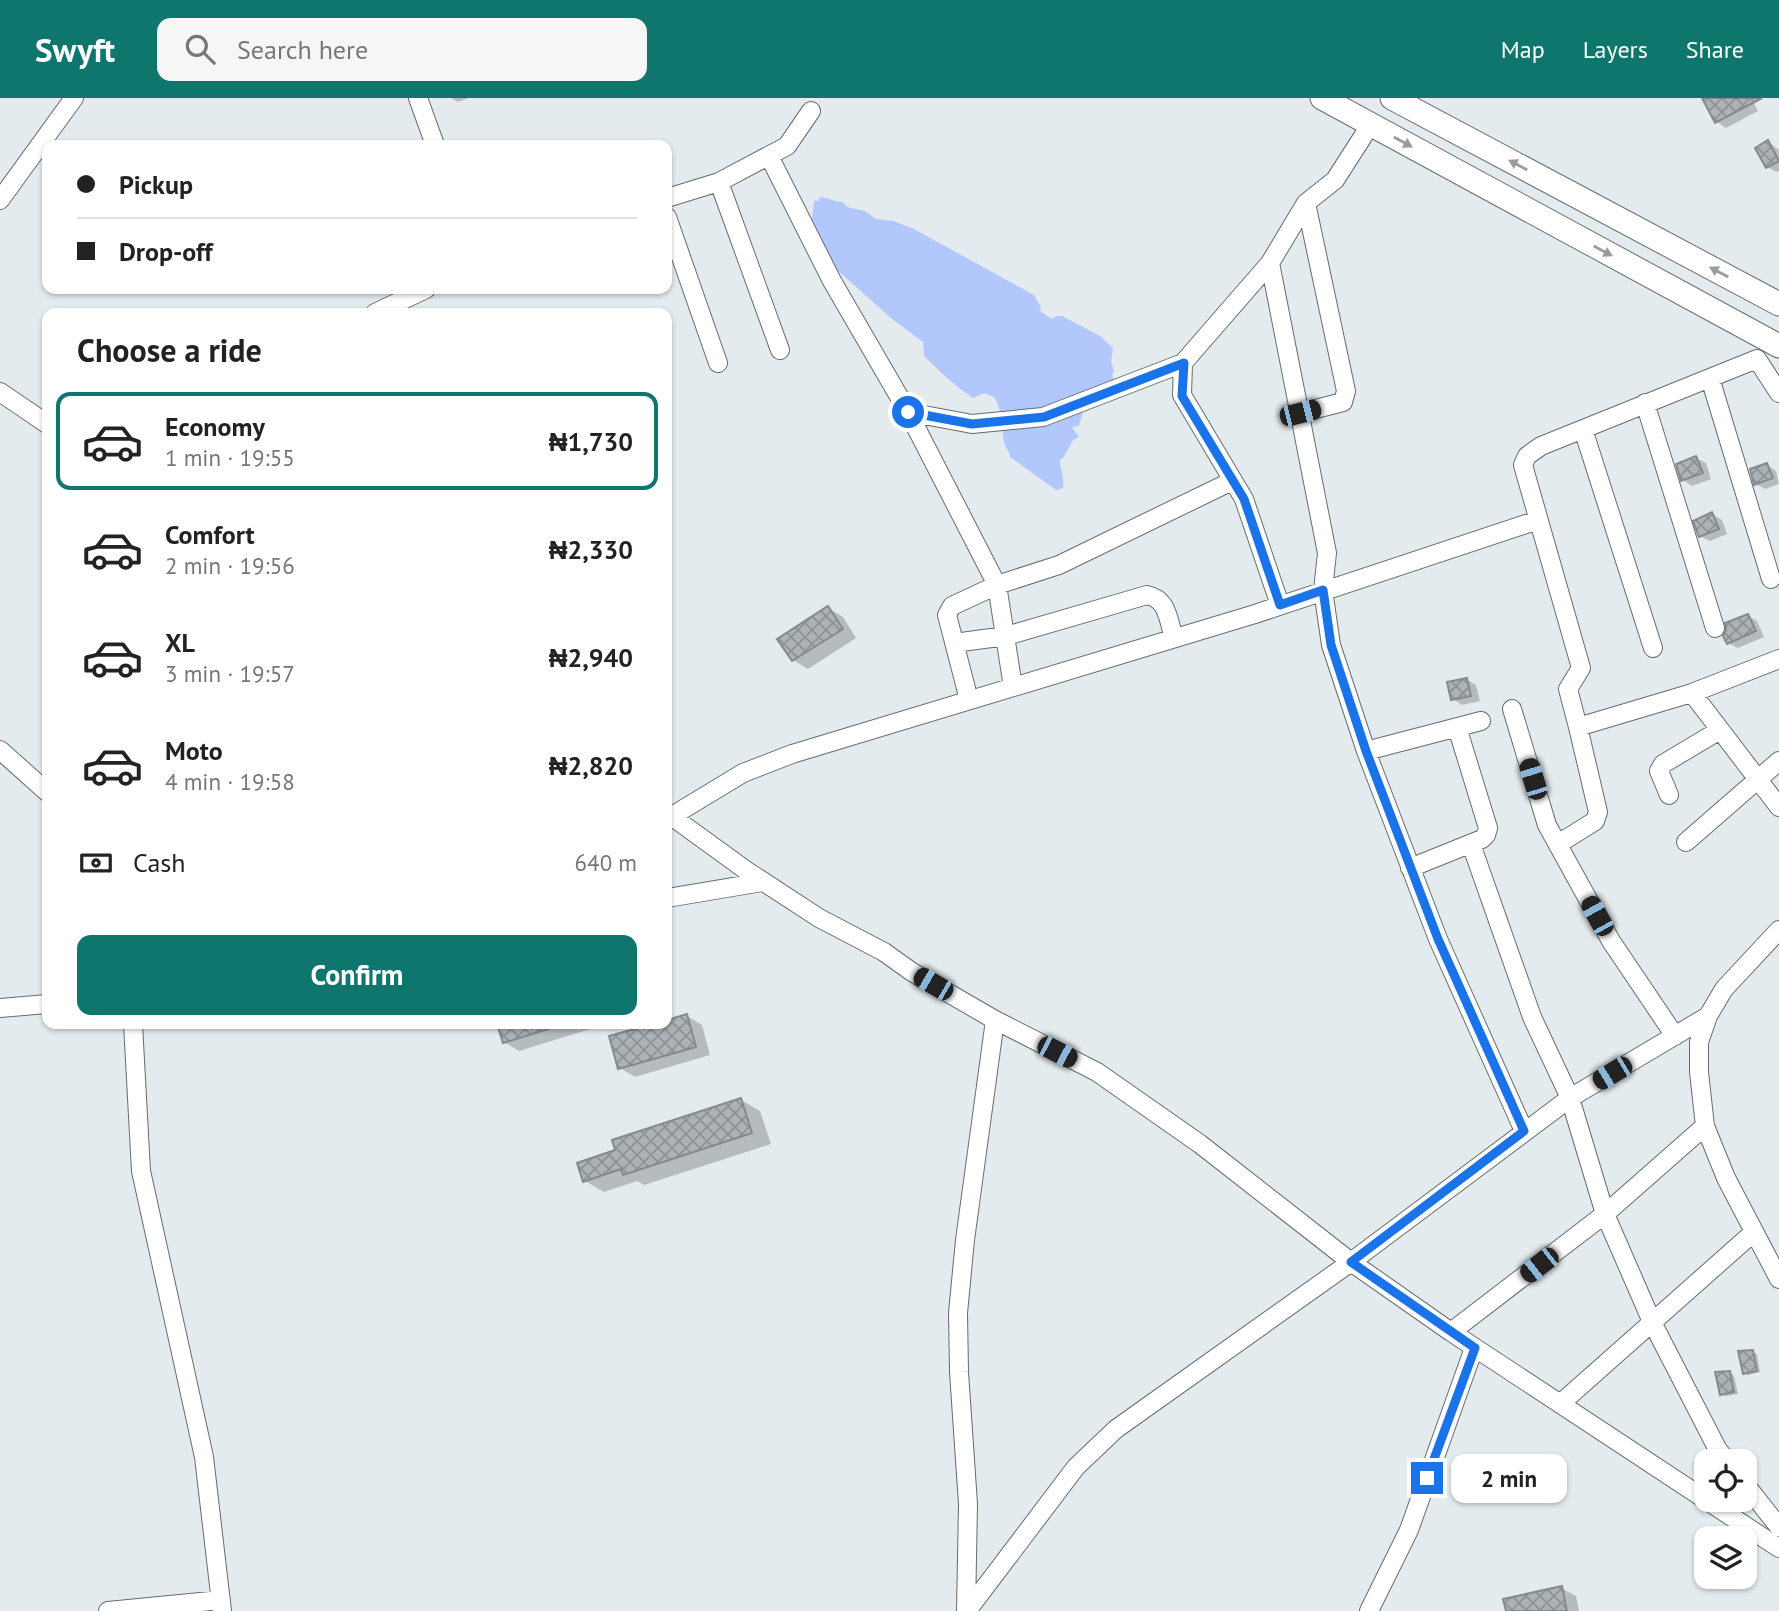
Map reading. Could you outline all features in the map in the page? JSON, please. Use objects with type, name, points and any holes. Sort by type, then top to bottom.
[{"type":"main road","points":[[1322,98],[1779,346]]},
{"type":"main road","points":[[1394,98],[1779,304]]},
{"type":"street","points":[[44,140],[74,98]]},
{"type":"street","points":[[418,98],[433,140]]},
{"type":"street","points":[[672,196],[719,182],[787,146],[811,111]]},
{"type":"street","points":[[908,412],[972,424],[1044,417],[1184,363],[1270,263],[1306,203],[1335,180],[1371,124]]},
{"type":"street","points":[[0,200],[42,142]]},
{"type":"street","points":[[769,156],[832,281],[908,412],[997,585],[1013,687]]},
{"type":"street","points":[[719,182],[780,350]]},
{"type":"street","points":[[1300,413],[1343,402],[1346,391],[1306,203]]},
{"type":"street","points":[[672,231],[718,363]]},
{"type":"street","points":[[1270,263],[1326,553],[1323,590],[1331,645],[1366,751],[1438,939],[1524,1131]]},
{"type":"street","points":[[386,308],[415,294]]},
{"type":"street","points":[[1558,844],[1595,821],[1598,812],[1568,689],[1581,668],[1523,465],[1527,456],[1541,446],[1757,359],[1779,393]]},
{"type":"street","points":[[1184,363],[1182,396],[1244,499],[1280,605]]},
{"type":"street","points":[[1710,378],[1771,579]]},
{"type":"street","points":[[0,393],[42,421]]},
{"type":"street","points":[[1645,403],[1715,628]]},
{"type":"street","points":[[1583,429],[1653,648]]},
{"type":"street","points":[[969,700],[947,615],[952,606],[997,585],[1059,565],[1232,481]]},
{"type":"street","points":[[672,813],[743,773],[792,754],[1174,639],[1538,520]]},
{"type":"street","points":[[954,643],[1006,636],[1147,595],[1158,597],[1163,602],[1174,639]]},
{"type":"street","points":[[1578,727],[1692,693],[1779,659]]},
{"type":"street","points":[[1692,693],[1779,807]]},
{"type":"street","points":[[1512,709],[1547,825],[1611,941],[1675,1036]]},
{"type":"street","points":[[1366,751],[1481,721]]},
{"type":"street","points":[[1410,868],[1471,844],[1486,835],[1488,828],[1457,727]]},
{"type":"street","points":[[1669,795],[1659,771],[1663,764],[1720,730]]},
{"type":"street","points":[[0,750],[42,788]]},
{"type":"street","points":[[1686,842],[1779,761]]},
{"type":"street","points":[[672,817],[762,882],[819,918],[884,952],[912,972],[995,1020],[1097,1072],[1200,1144],[1351,1262],[1451,1332],[1779,1548]]},
{"type":"street","points":[[1471,844],[1532,1017],[1570,1098],[1605,1214],[1652,1322],[1717,1449]]},
{"type":"street","points":[[672,897],[762,882]]},
{"type":"street","points":[[1779,930],[1724,989],[1708,1016],[1699,1042],[1699,1072],[1705,1126],[1726,1178],[1779,1279]]},
{"type":"street","points":[[0,1008],[42,1004]]},
{"type":"street","points":[[966,1611],[1076,1467],[1116,1429],[1351,1262],[1570,1098],[1708,1016]]},
{"type":"street","points":[[966,1611],[968,1504],[958,1313],[995,1020]]},
{"type":"street","points":[[108,1611],[221,1606],[204,1457],[141,1171],[133,1029]]},
{"type":"street","points":[[1451,1332],[1605,1214],[1705,1126]]},
{"type":"street","points":[[1560,1404],[1754,1232]]},
{"type":"street","points":[[1369,1611],[1409,1530],[1475,1348]]},
{"type":"street","points":[[1757,1500],[1779,1528]]},
{"type":"water","points":[[820,197],[843,202],[847,207],[865,211],[876,219],[893,221],[912,228],[1034,295],[1040,311],[1052,319],[1062,316],[1100,336],[1113,348],[1111,361],[1114,380],[1083,412],[1079,426],[1072,427],[1079,437],[1073,440],[1060,460],[1063,488],[1056,490],[1010,457],[1004,442],[999,407],[994,397],[984,393],[973,398],[954,383],[924,356],[923,342],[892,319],[836,269],[826,257],[811,229],[814,201],[818,201]]},
{"type":"building","points":[[1702,98],[1762,98],[1715,123]]},
{"type":"building","points":[[1768,140],[1779,161],[1766,168],[1755,148]]},
{"type":"building","points":[[1696,456],[1703,473],[1681,481],[1676,464]]},
{"type":"building","points":[[1767,463],[1773,478],[1754,485],[1750,469]]},
{"type":"building","points":[[1712,512],[1719,529],[1699,537],[1693,521]]},
{"type":"building","points":[[828,606],[843,629],[792,661],[777,639]]},
{"type":"building","points":[[1748,614],[1756,631],[1727,644],[1723,636],[1725,623]]},
{"type":"building","points":[[1467,678],[1471,696],[1451,700],[1447,682]]},
{"type":"building","points":[[687,1014],[696,1047],[618,1069],[609,1036],[635,1029],[672,1029],[672,1018]]},
{"type":"building","points":[[499,1029],[548,1029],[503,1043]]},
{"type":"building","points":[[741,1098],[752,1133],[623,1175],[621,1169],[583,1182],[577,1163],[615,1150],[612,1140]]},
{"type":"building","points":[[1753,1350],[1757,1371],[1743,1374],[1738,1351]]},
{"type":"building","points":[[1730,1371],[1734,1392],[1720,1395],[1715,1372]]},
{"type":"building","points":[[1562,1586],[1567,1611],[1506,1611],[1503,1599]]},
{"type":"route","points":[[908,412],[972,424],[1044,417],[1184,363],[1182,396],[1244,499],[1280,605],[1323,590],[1331,645],[1366,751],[1438,939],[1524,1131],[1351,1262],[1475,1348],[1427,1478]]}]
